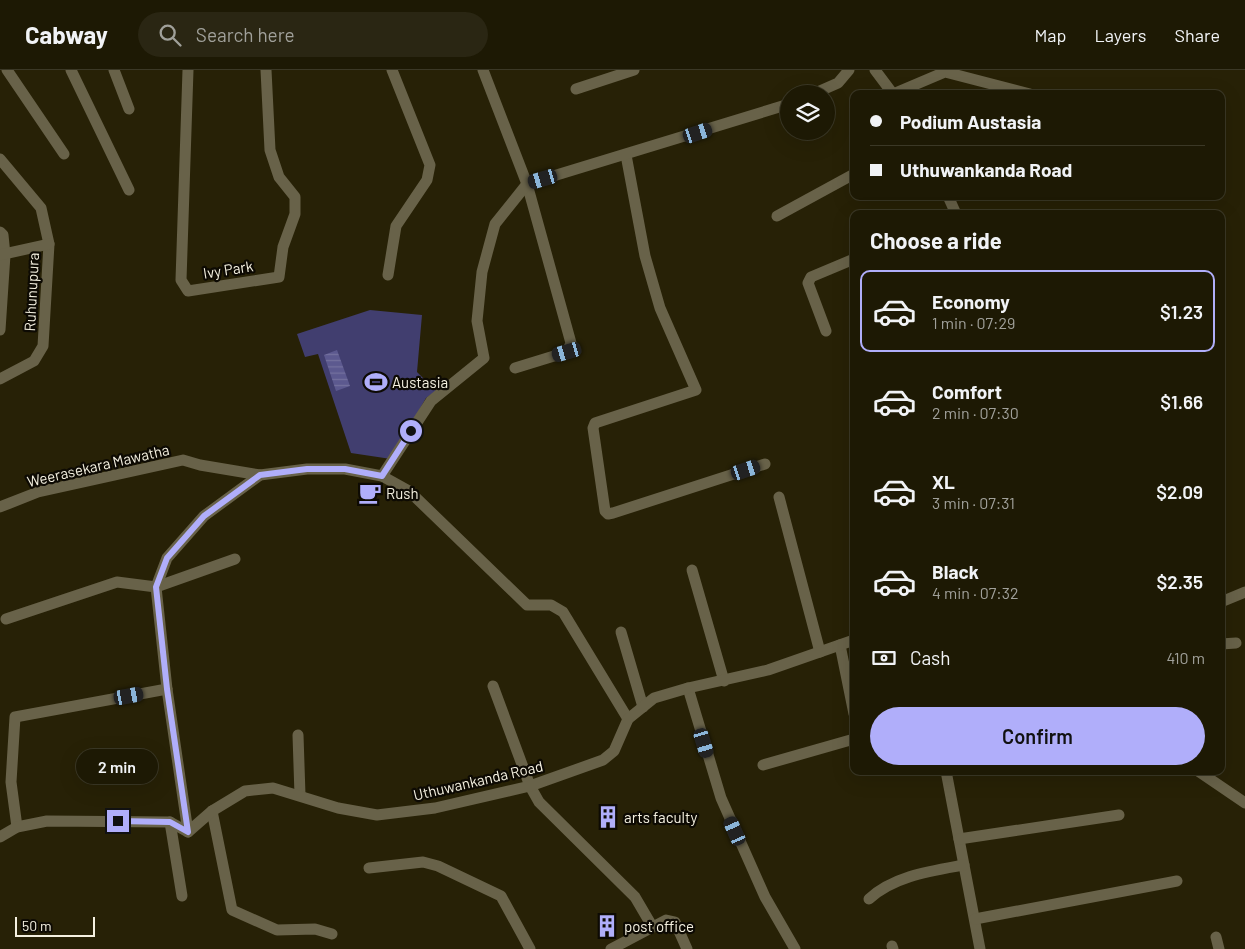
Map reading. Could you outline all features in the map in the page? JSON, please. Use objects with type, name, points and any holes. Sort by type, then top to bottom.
[{"type":"street","points":[[7,70],[64,154]]},
{"type":"street","points":[[71,70],[129,190]]},
{"type":"street","points":[[114,70],[128,109]]},
{"type":"street","name":"Ivy Park","points":[[188,70],[182,280],[188,291],[279,277],[284,247],[295,214],[295,197],[279,177],[270,150],[266,70]]},
{"type":"street","points":[[388,275],[396,226],[427,180],[430,165],[392,70]]},
{"type":"street","points":[[483,70],[526,184],[571,343],[567,352],[515,368]]},
{"type":"street","points":[[576,89],[634,70]]},
{"type":"street","points":[[832,85],[838,82],[849,70]]},
{"type":"street","points":[[875,70],[890,90]]},
{"type":"street","points":[[902,90],[945,72],[1015,90]]},
{"type":"street","points":[[382,476],[431,401],[484,358],[477,321],[482,272],[495,224],[526,184],[780,107]]},
{"type":"street","points":[[626,155],[645,256],[660,308],[696,390],[595,423],[593,428],[605,511],[608,514],[613,513],[765,464]]},
{"type":"street","name":"Ruhunupura","points":[[0,160],[41,208],[49,244],[43,346],[34,362],[0,380]]},
{"type":"street","points":[[777,216],[850,176]]},
{"type":"street","name":"Ruhunupura","points":[[0,232],[3,234],[0,330]]},
{"type":"street","name":"Ruhunupura","points":[[2,255],[49,244]]},
{"type":"street","points":[[826,330],[808,282],[811,277],[850,261]]},
{"type":"street","name":"Weerasekara Mawatha","points":[[0,507],[38,492],[183,460],[200,465],[260,475],[307,469],[345,469],[382,476],[409,491],[527,605],[551,605],[563,612],[628,719]]},
{"type":"street","points":[[188,832],[167,689],[156,587],[167,558],[204,516],[260,475]]},
{"type":"street","points":[[779,497],[820,652]]},
{"type":"street","points":[[6,619],[117,582],[156,587],[235,559]]},
{"type":"street","points":[[692,570],[724,681]]},
{"type":"street","points":[[1225,600],[1245,592]]},
{"type":"street","points":[[621,632],[642,707]]},
{"type":"street","name":"Uthuwankanda Road","points":[[188,832],[212,811],[246,791],[273,788],[338,808],[378,815],[435,808],[530,786],[603,760],[614,751],[628,719],[654,698],[688,688],[768,670],[850,641]]},
{"type":"street","points":[[1225,644],[1236,643]]},
{"type":"street","points":[[840,645],[850,694]]},
{"type":"street","points":[[494,686],[530,786],[540,802],[635,897],[652,926]]},
{"type":"street","points":[[688,688],[720,798],[765,897],[795,949]]},
{"type":"street","points":[[17,827],[11,782],[15,717],[167,689]]},
{"type":"street","points":[[298,735],[300,795]]},
{"type":"street","points":[[763,765],[850,740]]},
{"type":"street","points":[[947,775],[980,949]]},
{"type":"street","points":[[1204,775],[1245,803]]},
{"type":"street","points":[[212,811],[232,910],[276,930],[315,929],[332,934]]},
{"type":"street","points":[[959,839],[1119,815]]},
{"type":"street","points":[[0,837],[17,827],[47,821],[170,822],[188,832]]},
{"type":"street","points":[[170,822],[182,896]]},
{"type":"street","points":[[370,868],[423,862],[438,866],[501,896],[530,949]]},
{"type":"street","points":[[869,899],[888,884],[936,870],[964,865]]},
{"type":"street","points":[[975,919],[1177,881]]},
{"type":"street","points":[[611,949],[666,920],[675,922],[687,949]]},
{"type":"street","points":[[1216,936],[1219,949]]},
{"type":"shaded area","name":"Austasia","points":[[370,310],[422,315],[417,372],[436,391],[426,398],[391,459],[351,453],[318,354],[305,357],[297,334]]},
{"type":"shaded area","points":[[337,350],[350,386],[336,391],[324,355]]},
{"type":"place","name":"Austasia","points":[[376,382]]},
{"type":"place","name":"Rush","points":[[370,493]]},
{"type":"place","name":"arts faculty","points":[[608,817]]},
{"type":"place","name":"post office","points":[[607,926]]},
{"type":"route","points":[[118,821],[170,822],[188,832],[167,689],[156,587],[167,558],[204,516],[223,500],[260,475],[307,469],[345,469],[382,476],[411,431]]}]
